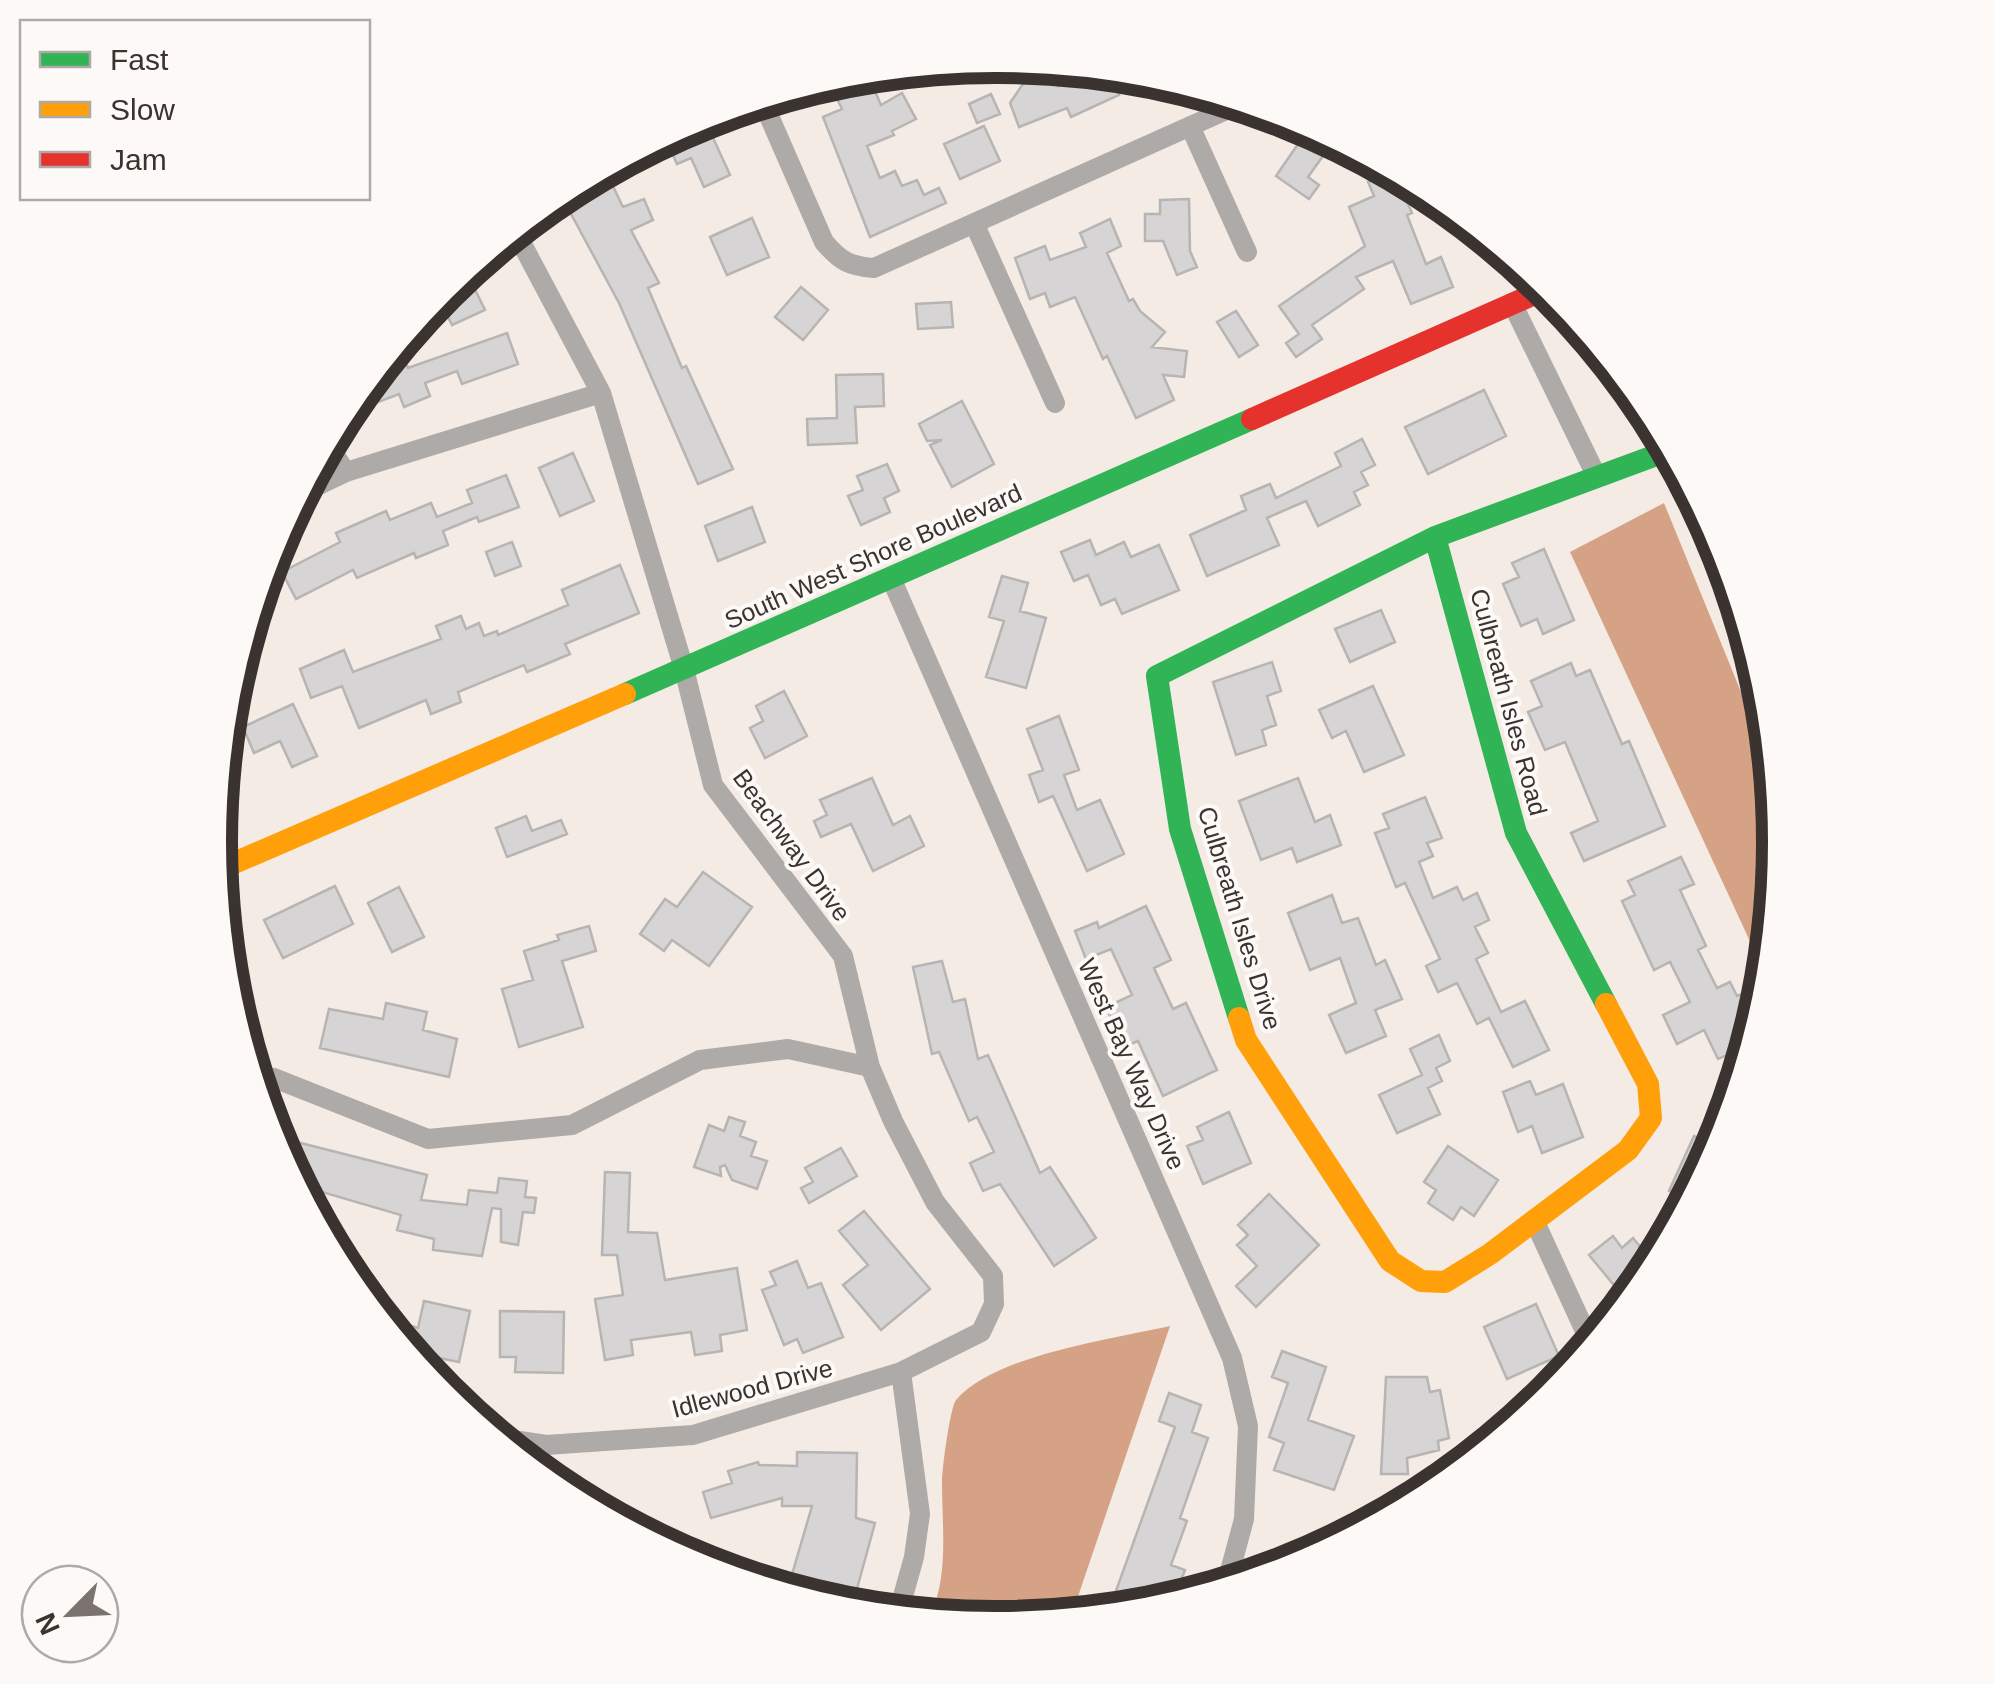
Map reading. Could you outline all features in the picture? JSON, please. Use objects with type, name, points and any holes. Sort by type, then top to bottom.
[{"type":"street","points":[[768,113],[824,242],[840,261],[874,268],[1222,112]]},
{"type":"street","points":[[1190,126],[1247,252]]},
{"type":"street","points":[[974,223],[1055,403]]},
{"type":"street","name":"Beachway Drive","points":[[522,243],[601,394],[684,670],[713,786],[843,956],[870,1067],[893,1121],[935,1202],[993,1276],[994,1304],[981,1332],[901,1372]]},
{"type":"street","name":"South West Shore Boulevard","points":[[233,864],[684,670],[1532,295]]},
{"type":"street","points":[[1512,304],[1596,475]]},
{"type":"street","points":[[322,483],[346,472],[601,394]]},
{"type":"street","points":[[1435,537],[1656,455]]},
{"type":"street","points":[[336,458],[346,472]]},
{"type":"street","name":"Culbreath Isles Drive","points":[[1435,537],[1156,676],[1180,830],[1246,1040],[1390,1261],[1421,1281],[1444,1282],[1534,1220]]},
{"type":"street","name":"Culbreath Isles Road","points":[[1435,537],[1516,832],[1648,1084],[1651,1118],[1628,1150],[1534,1220]]},
{"type":"street","name":"West Bay Way Drive","points":[[891,578],[1232,1358],[1248,1426],[1244,1520],[1230,1570]]},
{"type":"street","points":[[270,1078],[428,1139],[572,1125],[700,1060],[788,1049],[870,1067]]},
{"type":"street","points":[[1534,1220],[1585,1330]]},
{"type":"street","points":[[901,1372],[920,1514],[914,1558],[902,1600]]},
{"type":"street","name":"Idlewood Drive","points":[[522,1441],[546,1444],[693,1435],[901,1372]]},
{"type":"shaded area","points":[[1664,503],[1751,716],[1762,842],[1754,950],[1570,552]]},
{"type":"shaded area","points":[[1170,1326],[1076,1602],[935,1604],[942,1568],[942,1475],[956,1400],[997,1371],[1087,1343]]},
{"type":"building","points":[[1027,79],[1048,79],[1058,86],[1068,81],[1115,87],[1119,95],[1071,117],[1067,108],[1019,127],[1010,103]]},
{"type":"building","points":[[873,88],[881,105],[902,93],[916,119],[892,131],[894,135],[867,146],[880,178],[895,171],[902,186],[917,180],[924,195],[939,188],[946,203],[870,237],[823,117],[842,109],[835,95]]},
{"type":"building","points":[[991,94],[1000,114],[977,123],[969,104]]},
{"type":"building","points":[[984,126],[1000,161],[960,179],[944,144]]},
{"type":"building","points":[[711,133],[730,175],[704,187],[691,158],[677,164],[671,151]]},
{"type":"building","points":[[1300,141],[1326,152],[1308,177],[1319,185],[1309,199],[1276,176]]},
{"type":"building","points":[[1376,178],[1404,195],[1412,213],[1407,215],[1426,264],[1441,257],[1453,287],[1411,304],[1393,261],[1356,277],[1364,289],[1312,325],[1322,339],[1296,357],[1286,343],[1299,334],[1279,306],[1365,246],[1349,207],[1374,196],[1368,182]]},
{"type":"building","points":[[611,182],[623,207],[644,199],[653,220],[631,230],[659,283],[648,288],[682,368],[686,366],[733,469],[698,484],[619,303],[568,209]]},
{"type":"building","points":[[1189,199],[1190,251],[1197,267],[1177,275],[1163,241],[1145,241],[1145,214],[1160,214],[1160,200]]},
{"type":"building","points":[[752,218],[769,257],[727,275],[710,237]]},
{"type":"building","points":[[1110,219],[1121,246],[1107,253],[1129,301],[1133,299],[1140,311],[1165,332],[1152,347],[1187,351],[1184,377],[1163,375],[1174,400],[1136,418],[1075,297],[1050,307],[1045,293],[1030,299],[1015,258],[1045,246],[1050,260],[1086,247],[1080,233]]},
{"type":"building","points":[[473,285],[485,310],[452,325],[446,312]]},
{"type":"building","points":[[801,287],[828,310],[803,340],[775,317]]},
{"type":"building","points":[[951,302],[953,327],[918,329],[916,304]]},
{"type":"building","points":[[1236,311],[1258,345],[1239,357],[1217,322]]},
{"type":"building","points":[[507,333],[518,364],[462,384],[457,371],[425,383],[430,396],[404,407],[399,394],[369,405],[402,363],[405,361],[408,368]]},
{"type":"building","points":[[883,374],[884,406],[855,407],[857,443],[808,445],[807,419],[837,418],[836,375]]},
{"type":"building","points":[[1484,390],[1506,436],[1428,474],[1405,427]]},
{"type":"building","points":[[962,401],[994,464],[952,487],[930,445],[942,440],[927,441],[919,424]]},
{"type":"building","points":[[1362,439],[1375,465],[1361,472],[1368,485],[1354,492],[1360,505],[1318,526],[1306,501],[1267,518],[1279,545],[1207,576],[1190,535],[1246,510],[1241,496],[1270,484],[1276,498],[1341,466],[1335,453]]},
{"type":"building","points":[[573,453],[594,501],[560,516],[539,468]]},
{"type":"building","points":[[887,464],[899,491],[884,498],[890,512],[861,525],[848,496],[863,490],[857,476]]},
{"type":"building","points":[[506,475],[519,507],[479,522],[477,517],[443,531],[448,545],[416,558],[414,553],[357,578],[353,570],[296,599],[282,572],[340,542],[336,533],[386,511],[390,520],[431,503],[437,517],[472,503],[467,490]]},
{"type":"building","points":[[752,507],[765,542],[718,561],[705,526]]},
{"type":"building","points":[[1090,540],[1096,555],[1124,542],[1131,557],[1159,545],[1179,590],[1122,614],[1115,599],[1101,605],[1088,575],[1074,581],[1061,552]]},
{"type":"building","points":[[512,542],[521,566],[495,576],[486,552]]},
{"type":"building","points":[[1544,549],[1574,620],[1543,634],[1537,619],[1521,626],[1503,584],[1519,577],[1512,563]]},
{"type":"building","points":[[620,565],[639,613],[565,644],[570,654],[527,672],[524,665],[458,692],[461,702],[431,714],[426,700],[359,728],[342,686],[311,698],[300,669],[344,650],[353,672],[441,639],[436,626],[461,616],[466,629],[479,623],[484,636],[497,631],[498,635],[568,605],[562,590]]},
{"type":"building","points":[[1002,576],[1028,583],[1020,611],[1046,618],[1026,688],[986,677],[1004,621],[989,617]]},
{"type":"building","points":[[1381,610],[1395,642],[1350,662],[1335,629]]},
{"type":"building","points":[[1272,662],[1281,691],[1267,696],[1276,725],[1262,730],[1266,745],[1236,755],[1213,682]]},
{"type":"building","points":[[1571,663],[1576,676],[1590,670],[1622,744],[1629,741],[1665,826],[1584,861],[1571,833],[1598,821],[1565,742],[1545,750],[1528,712],[1542,706],[1531,681]]},
{"type":"building","points":[[1373,686],[1404,755],[1364,772],[1346,731],[1332,738],[1319,710]]},
{"type":"building","points":[[784,691],[807,736],[765,758],[750,728],[763,721],[756,706]]},
{"type":"building","points":[[293,704],[317,756],[292,767],[280,741],[254,753],[243,727]]},
{"type":"building","points":[[1059,716],[1079,770],[1064,775],[1077,810],[1100,800],[1124,854],[1087,871],[1053,796],[1039,802],[1029,775],[1043,770],[1027,729]]},
{"type":"building","points":[[872,778],[893,825],[910,816],[924,846],[873,871],[851,824],[821,837],[814,821],[827,815],[820,800]]},
{"type":"building","points":[[1298,778],[1315,822],[1330,815],[1341,845],[1297,862],[1292,848],[1261,860],[1239,801]]},
{"type":"building","points":[[1425,797],[1442,838],[1427,843],[1433,856],[1419,862],[1433,898],[1457,887],[1463,900],[1477,893],[1489,920],[1475,927],[1488,953],[1476,959],[1501,1012],[1525,1001],[1549,1050],[1513,1067],[1489,1018],[1477,1024],[1457,983],[1438,992],[1426,966],[1440,959],[1405,883],[1396,887],[1375,833],[1389,828],[1383,814]]},
{"type":"building","points":[[526,816],[532,831],[561,820],[567,834],[507,857],[496,828]]},
{"type":"building","points":[[1681,857],[1694,884],[1680,890],[1706,946],[1698,950],[1717,988],[1730,982],[1737,996],[1747,992],[1731,1053],[1718,1059],[1704,1030],[1677,1044],[1663,1015],[1690,1002],[1670,962],[1654,970],[1622,901],[1635,895],[1628,881]]},
{"type":"building","points":[[703,872],[752,907],[709,966],[672,940],[664,951],[640,934],[665,899],[677,907]]},
{"type":"building","points":[[335,886],[353,924],[283,958],[264,920]]},
{"type":"building","points":[[399,887],[424,937],[392,952],[368,903]]},
{"type":"building","points":[[1332,895],[1342,923],[1358,918],[1376,965],[1385,960],[1402,999],[1375,1010],[1386,1036],[1346,1053],[1329,1015],[1356,1003],[1340,958],[1310,970],[1288,913]]},
{"type":"building","points":[[1146,906],[1171,960],[1154,968],[1173,1009],[1186,1003],[1217,1070],[1163,1096],[1138,1041],[1124,1047],[1106,1007],[1132,995],[1111,949],[1086,959],[1075,931],[1097,922],[1099,928]]},
{"type":"building","points":[[589,926],[596,951],[562,961],[583,1027],[519,1047],[502,989],[533,980],[524,951],[559,940],[557,935]]},
{"type":"building","points":[[942,961],[953,1002],[965,999],[978,1059],[988,1055],[1040,1173],[1050,1167],[1096,1238],[1054,1266],[1000,1184],[983,1191],[970,1163],[994,1152],[977,1117],[969,1121],[939,1052],[932,1054],[913,967]]},
{"type":"building","points":[[386,1003],[427,1012],[423,1030],[457,1039],[449,1077],[320,1048],[329,1009],[383,1019]]},
{"type":"building","points":[[1439,1035],[1450,1061],[1436,1068],[1442,1081],[1428,1088],[1440,1114],[1397,1133],[1379,1095],[1422,1075],[1410,1049]]},
{"type":"building","points":[[1530,1081],[1536,1095],[1563,1084],[1583,1137],[1542,1153],[1532,1126],[1518,1132],[1503,1092]]},
{"type":"building","points":[[1229,1112],[1251,1163],[1203,1184],[1187,1146],[1203,1140],[1197,1127]]},
{"type":"building","points":[[729,1117],[745,1122],[740,1136],[756,1142],[751,1156],[767,1161],[757,1189],[732,1180],[725,1165],[720,1167],[721,1176],[694,1167],[709,1125],[724,1131]]},
{"type":"building","points":[[1694,1136],[1701,1139],[1675,1194],[1669,1191]]},
{"type":"building","points":[[294,1141],[427,1175],[421,1200],[467,1205],[469,1190],[497,1193],[499,1178],[527,1181],[525,1197],[536,1198],[534,1213],[523,1212],[518,1245],[501,1242],[501,1209],[492,1208],[482,1256],[433,1250],[434,1239],[397,1230],[401,1215],[317,1190]]},
{"type":"building","points":[[1448,1146],[1498,1180],[1474,1216],[1461,1207],[1453,1220],[1428,1203],[1436,1190],[1424,1182]]},
{"type":"building","points":[[841,1148],[857,1176],[809,1203],[801,1188],[813,1182],[805,1168]]},
{"type":"building","points":[[605,1172],[630,1173],[628,1232],[657,1233],[665,1280],[737,1268],[747,1330],[720,1335],[722,1351],[695,1355],[691,1332],[631,1340],[633,1355],[605,1360],[595,1299],[623,1295],[617,1255],[602,1255]]},
{"type":"building","points":[[1269,1194],[1319,1245],[1256,1307],[1236,1286],[1257,1266],[1237,1245],[1248,1235],[1238,1225]]},
{"type":"building","points":[[864,1211],[930,1289],[881,1330],[843,1285],[868,1265],[839,1231]]},
{"type":"building","points":[[1613,1236],[1622,1248],[1633,1238],[1643,1250],[1617,1289],[1589,1255]]},
{"type":"building","points":[[797,1261],[808,1288],[821,1283],[843,1337],[803,1353],[797,1339],[784,1345],[762,1290],[776,1285],[770,1272]]},
{"type":"building","points":[[424,1301],[470,1311],[459,1362],[432,1357],[403,1323],[418,1328]]},
{"type":"building","points":[[1536,1304],[1559,1356],[1507,1379],[1484,1327]]},
{"type":"building","points":[[500,1311],[564,1312],[563,1373],[515,1372],[516,1357],[500,1357]]},
{"type":"building","points":[[1282,1351],[1326,1367],[1308,1420],[1354,1436],[1334,1490],[1274,1470],[1284,1443],[1269,1437],[1288,1383],[1272,1377]]},
{"type":"building","points":[[1386,1377],[1427,1377],[1430,1392],[1440,1390],[1449,1438],[1438,1441],[1439,1450],[1407,1458],[1408,1474],[1381,1474]]},
{"type":"building","points":[[1169,1393],[1201,1405],[1192,1432],[1208,1438],[1180,1518],[1187,1521],[1171,1565],[1185,1570],[1179,1584],[1114,1597],[1175,1427],[1159,1421]]},
{"type":"building","points":[[797,1452],[857,1453],[856,1518],[875,1523],[856,1593],[789,1577],[812,1506],[782,1506],[782,1498],[711,1518],[703,1492],[732,1483],[728,1471],[758,1462],[797,1466]]},
{"type":"traffic: fast","points":[[625,694],[1252,419]]},
{"type":"traffic: fast","points":[[1239,1018],[1180,829],[1157,676],[1435,537],[1656,455]]},
{"type":"traffic: fast","points":[[1435,537],[1516,833],[1606,1004]]},
{"type":"traffic: slow","points":[[233,864],[625,694]]},
{"type":"traffic: slow","points":[[1239,1018],[1246,1040],[1390,1261],[1421,1281],[1445,1282],[1490,1254],[1628,1150],[1651,1118],[1648,1084],[1606,1004]]},
{"type":"traffic: jam","points":[[1252,419],[1532,295]]}]
